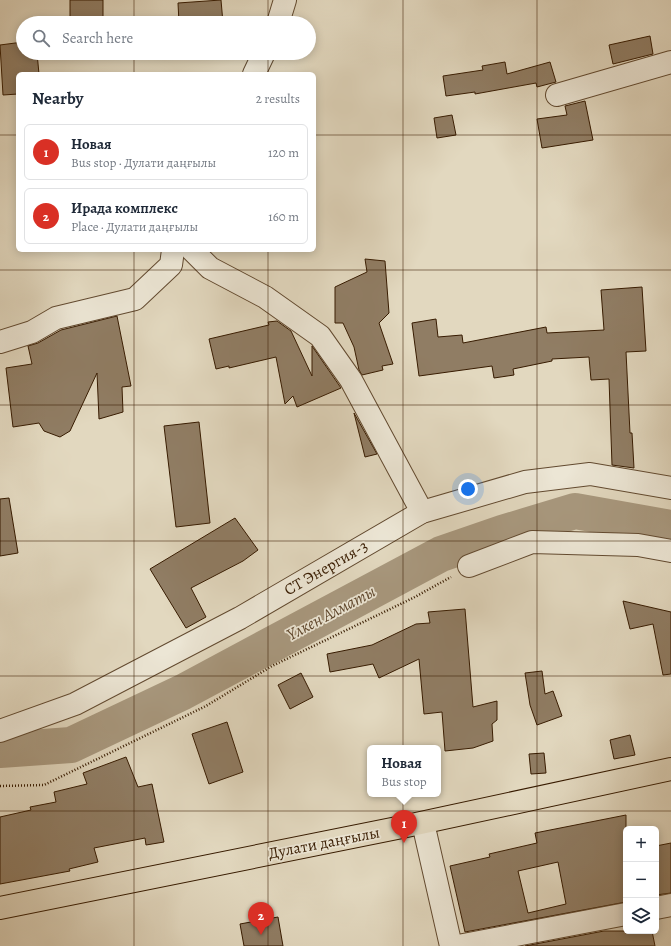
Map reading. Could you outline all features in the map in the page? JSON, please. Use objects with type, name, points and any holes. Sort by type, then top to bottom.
[{"type":"main road","name":"Дулати даңғылы","points":[[0,908],[423,823],[671,769]]},
{"type":"street","points":[[280,16],[285,0]]},
{"type":"street","points":[[255,72],[261,60]]},
{"type":"street","points":[[557,95],[671,62]]},
{"type":"street","points":[[0,342],[32,332],[56,318],[135,299],[171,265],[174,252]]},
{"type":"street","points":[[194,252],[210,268],[265,297],[320,336],[351,380],[422,512]]},
{"type":"street","name":"СТ Энергия-3","points":[[0,731],[82,700],[240,618],[422,512],[525,482],[590,474],[671,488]]},
{"type":"street","points":[[469,566],[532,542],[638,545],[671,551]]},
{"type":"street","points":[[423,823],[451,946]]},
{"type":"street","points":[[659,908],[671,906]]},
{"type":"street","points":[[458,946],[623,915]]},
{"type":"path","points":[[0,786],[44,785],[206,706],[272,666],[413,598],[469,566]]},
{"type":"building","points":[[70,0],[103,0],[103,16],[70,16]]},
{"type":"building","points":[[221,0],[222,16],[179,16],[178,3]]},
{"type":"building","points":[[650,36],[653,54],[613,64],[609,45]]},
{"type":"building","points":[[16,43],[16,60],[38,60],[39,72],[16,72],[16,94],[3,95],[0,45]]},
{"type":"building","points":[[505,62],[507,74],[550,62],[556,82],[537,87],[536,83],[475,94],[475,92],[446,96],[443,76],[483,70],[482,66]]},
{"type":"building","points":[[585,101],[593,140],[542,148],[537,119],[567,115],[565,106]]},
{"type":"building","points":[[452,115],[456,135],[437,138],[434,118]]},
{"type":"building","points":[[365,259],[385,261],[389,313],[379,323],[393,364],[382,366],[383,370],[362,375],[359,370],[354,347],[343,323],[335,323],[335,287],[367,272]]},
{"type":"building","points":[[642,287],[646,351],[626,352],[630,433],[632,433],[634,468],[612,465],[609,379],[591,380],[589,357],[552,359],[552,361],[513,369],[514,375],[494,378],[492,366],[419,376],[412,323],[436,319],[438,337],[462,335],[463,343],[546,327],[547,333],[604,330],[601,290]]},
{"type":"building","points":[[117,316],[131,386],[122,387],[123,412],[99,419],[97,373],[70,431],[60,437],[44,431],[39,423],[13,427],[6,368],[32,364],[28,346],[38,343],[61,330]]},
{"type":"building","points":[[277,321],[291,331],[312,376],[312,346],[341,388],[297,407],[293,396],[285,404],[276,357],[229,368],[229,366],[216,369],[209,339],[269,325],[268,322]]},
{"type":"building","points":[[354,413],[377,454],[365,457]]},
{"type":"building","points":[[199,422],[210,523],[176,527],[164,426]]},
{"type":"building","points":[[9,498],[18,553],[0,556],[0,499]]},
{"type":"building","points":[[235,518],[258,550],[243,561],[191,588],[206,617],[186,628],[150,569]]},
{"type":"building","points":[[623,601],[671,612],[671,674],[663,675],[653,624],[630,629]]},
{"type":"building","points":[[465,609],[473,707],[497,701],[497,720],[492,724],[493,741],[473,748],[445,751],[442,712],[424,714],[419,659],[379,678],[373,664],[330,672],[327,654],[372,645],[416,624],[430,623],[428,612]]},
{"type":"building","points":[[542,671],[545,694],[553,691],[562,716],[537,725],[530,705],[525,673]]},
{"type":"building","points":[[301,673],[313,697],[290,709],[278,685]]},
{"type":"building","points":[[227,722],[243,772],[209,784],[192,734]]},
{"type":"building","points":[[630,735],[635,755],[614,759],[610,740]]},
{"type":"building","points":[[544,753],[546,773],[531,774],[529,754]]},
{"type":"building","points":[[126,757],[138,787],[152,784],[164,842],[146,845],[145,838],[94,848],[98,862],[69,869],[70,871],[0,884],[0,817],[31,810],[30,807],[56,802],[54,792],[87,784],[83,773]]},
{"type":"building","points":[[626,815],[626,826],[623,826],[623,903],[465,932],[450,866],[490,857],[489,854],[537,843],[535,833]],"holes":[[[558,862],[566,904],[528,913],[518,871]]]},
{"type":"building","points":[[671,843],[671,893],[659,895],[659,862],[659,845]]},
{"type":"building","points":[[278,917],[283,946],[244,946],[240,924]]},
{"type":"building","points":[[604,931],[623,931],[623,934],[653,934],[655,946],[525,946]]},
{"type":"waterway","name":"Үлкен Алматы","points":[[0,750],[71,745],[183,692],[441,554],[502,533],[575,511],[671,528]]},
{"type":"place","name":"Новая","points":[[404,843]]},
{"type":"place","name":"Ирада комплекс","points":[[261,935]]}]
